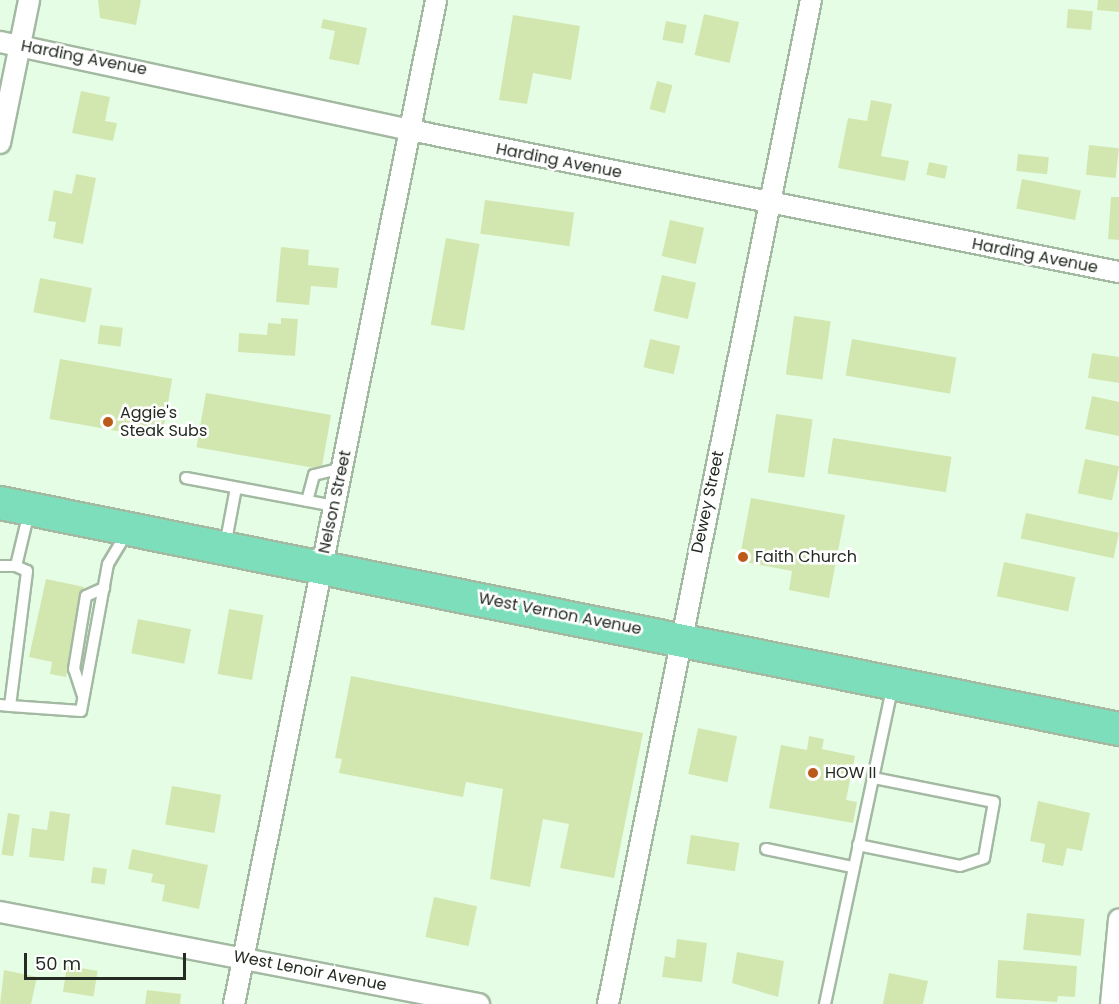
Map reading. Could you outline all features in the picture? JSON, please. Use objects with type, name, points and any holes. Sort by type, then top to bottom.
[{"type":"main road","name":"West Vernon Avenue","points":[[15,506],[680,638],[1119,729]]},
{"type":"street","points":[[0,143],[29,0]]},
{"type":"street","name":"Nelson Street","points":[[234,1004],[436,0]]},
{"type":"street","name":"Dewey Street","points":[[608,1004],[680,638],[811,0]]},
{"type":"street","name":"Harding Avenue","points":[[0,42],[770,204],[1119,272]]},
{"type":"street","name":"West Lenoir Avenue","points":[[0,912],[479,1004]]},
{"type":"street","points":[[1111,1004],[1119,919]]},
{"type":"lane","points":[[307,501],[314,475],[342,468]]},
{"type":"lane","points":[[186,478],[334,506]]},
{"type":"lane","points":[[224,547],[236,488]]},
{"type":"lane","points":[[15,506],[16,566]]},
{"type":"lane","points":[[0,566],[16,566],[27,571],[5,705],[81,711],[108,564],[130,529]]},
{"type":"lane","points":[[83,697],[74,669],[86,596],[104,588]]},
{"type":"lane","points":[[825,1004],[852,867],[894,683]]},
{"type":"lane","points":[[858,845],[960,866],[984,858],[994,802],[874,778]]},
{"type":"lane","points":[[766,849],[852,867]]},
{"type":"building","points":[[98,0],[141,0],[136,25],[100,18]]},
{"type":"building","points":[[1098,0],[1119,0],[1119,12],[1097,10]]},
{"type":"building","points":[[1068,9],[1093,11],[1091,30],[1066,28]]},
{"type":"building","points":[[704,14],[739,22],[730,63],[695,55]]},
{"type":"building","points":[[513,15],[580,26],[571,80],[533,73],[527,104],[499,100]]},
{"type":"building","points":[[323,19],[367,28],[359,65],[329,59],[335,31],[321,28]]},
{"type":"building","points":[[666,21],[687,25],[683,44],[662,40]]},
{"type":"building","points":[[657,81],[672,85],[665,113],[649,109]]},
{"type":"building","points":[[81,91],[110,97],[105,121],[117,123],[113,141],[72,133]]},
{"type":"building","points":[[871,100],[892,104],[881,156],[909,161],[905,181],[838,168],[848,118],[867,121]]},
{"type":"building","points":[[1089,145],[1119,148],[1116,178],[1086,175]]},
{"type":"building","points":[[1018,154],[1049,157],[1047,174],[1016,171]]},
{"type":"building","points":[[929,162],[948,166],[945,179],[926,175]]},
{"type":"building","points":[[76,174],[96,178],[83,244],[53,238],[56,222],[48,221],[54,190],[72,194]]},
{"type":"building","points":[[1022,179],[1081,190],[1075,220],[1016,208]]},
{"type":"building","points":[[1111,197],[1119,197],[1119,240],[1108,239]]},
{"type":"building","points":[[485,200],[574,213],[569,246],[480,234]]},
{"type":"building","points":[[670,220],[704,228],[696,264],[662,256]]},
{"type":"building","points":[[446,238],[479,244],[464,331],[431,325]]},
{"type":"building","points":[[281,247],[309,250],[308,265],[339,268],[337,288],[311,286],[309,305],[276,302]]},
{"type":"building","points":[[662,275],[696,283],[688,319],[654,311]]},
{"type":"building","points":[[40,278],[92,288],[85,322],[33,312]]},
{"type":"building","points":[[794,316],[831,321],[822,380],[786,374]]},
{"type":"building","points":[[281,318],[298,319],[295,356],[238,352],[239,333],[267,335],[268,323],[281,324]]},
{"type":"building","points":[[100,325],[123,328],[121,347],[98,344]]},
{"type":"building","points":[[650,339],[680,346],[674,374],[643,367]]},
{"type":"building","points":[[852,339],[956,357],[950,394],[846,375]]},
{"type":"building","points":[[1092,353],[1119,357],[1119,383],[1088,378]]},
{"type":"building","points":[[60,359],[172,379],[162,439],[49,419]]},
{"type":"building","points":[[206,393],[331,415],[322,469],[196,447]]},
{"type":"building","points":[[1092,396],[1119,402],[1119,436],[1085,429]]},
{"type":"building","points":[[776,414],[813,419],[804,478],[768,472]]},
{"type":"building","points":[[833,438],[952,457],[946,492],[827,474]]},
{"type":"building","points":[[1085,459],[1119,466],[1112,501],[1078,493]]},
{"type":"building","points":[[751,498],[845,515],[829,598],[789,590],[792,571],[739,561]]},
{"type":"building","points":[[1026,513],[1119,533],[1114,558],[1021,538]]},
{"type":"building","points":[[1004,562],[1075,577],[1068,611],[997,596]]},
{"type":"building","points":[[46,579],[84,587],[66,677],[50,674],[52,662],[29,657]]},
{"type":"building","points":[[229,609],[263,615],[252,680],[218,674]]},
{"type":"building","points":[[138,619],[191,629],[184,664],[131,653]]},
{"type":"building","points":[[351,676],[643,733],[614,878],[560,868],[569,824],[543,819],[530,887],[490,879],[503,789],[466,782],[463,797],[339,773],[342,759],[335,758]]},
{"type":"building","points":[[698,728],[737,736],[727,782],[688,774]]},
{"type":"building","points":[[809,736],[824,739],[822,749],[855,756],[846,800],[857,802],[853,823],[769,808],[781,745],[807,750]]},
{"type":"building","points":[[172,786],[221,795],[214,833],[165,824]]},
{"type":"building","points":[[1038,801],[1090,813],[1082,851],[1067,848],[1063,866],[1042,862],[1045,844],[1030,841]]},
{"type":"building","points":[[50,811],[70,814],[64,861],[29,857],[32,828],[47,830]]},
{"type":"building","points":[[8,813],[20,815],[13,856],[1,854]]},
{"type":"building","points":[[691,835],[739,843],[735,871],[686,864]]},
{"type":"building","points":[[132,849],[208,865],[199,909],[162,901],[165,885],[151,882],[153,874],[128,869]]},
{"type":"building","points":[[93,867],[107,869],[105,885],[91,883]]},
{"type":"building","points":[[434,897],[477,906],[469,946],[425,937]]},
{"type":"building","points":[[1027,913],[1085,919],[1081,956],[1023,950]]},
{"type":"building","points":[[677,939],[707,943],[702,982],[662,977],[665,956],[675,958]]},
{"type":"building","points":[[737,952],[784,961],[778,997],[732,983]]},
{"type":"building","points":[[998,960],[1077,966],[1075,997],[1058,996],[1057,1002],[996,998]]},
{"type":"building","points":[[67,966],[98,971],[94,997],[63,992]]},
{"type":"building","points":[[4,970],[37,977],[31,1004],[0,1004]]},
{"type":"building","points":[[889,973],[928,981],[923,1004],[883,1004]]},
{"type":"building","points":[[147,990],[181,994],[180,1004],[145,1004]]},
{"type":"place","name":"Aggie's Steak Subs","points":[[108,422]]},
{"type":"place","name":"Faith Church","points":[[743,557]]},
{"type":"place","name":"HOW II","points":[[813,773]]}]
